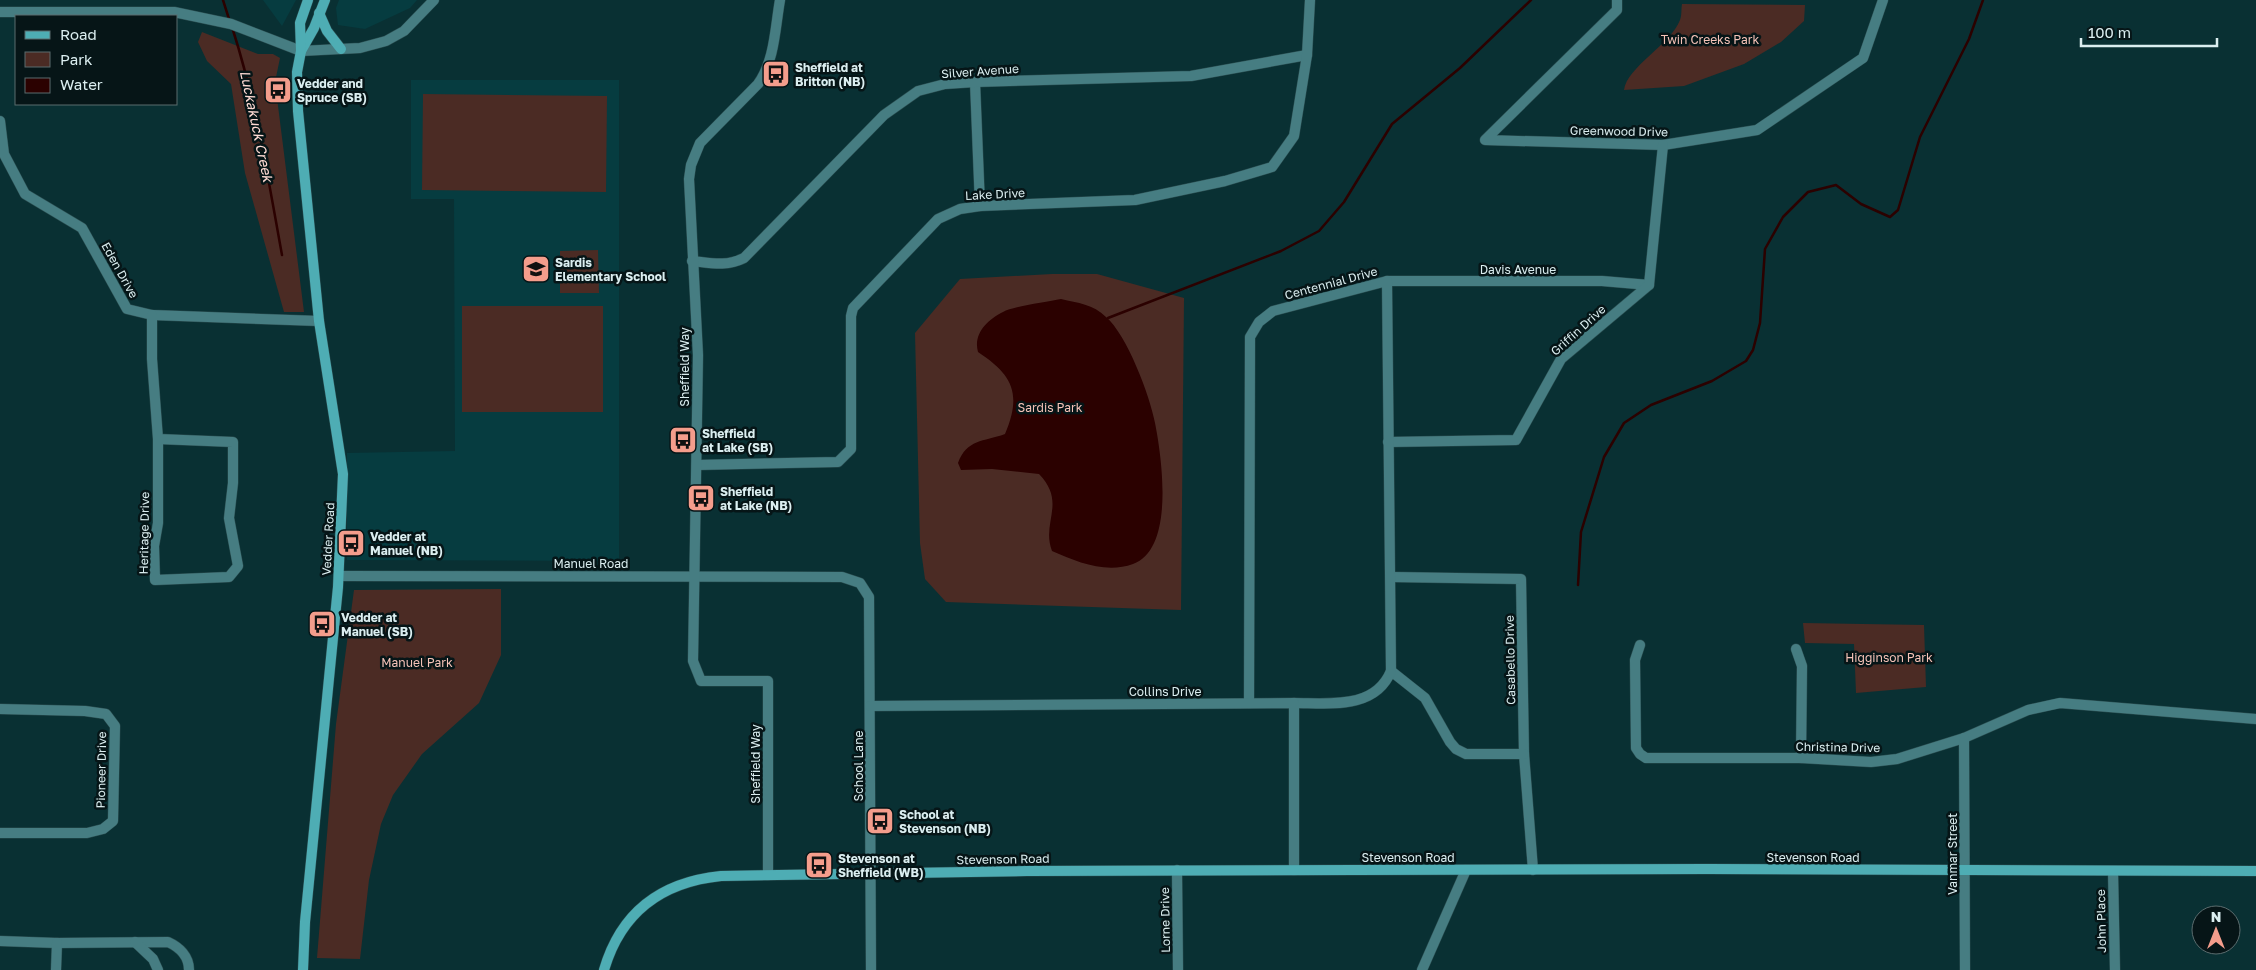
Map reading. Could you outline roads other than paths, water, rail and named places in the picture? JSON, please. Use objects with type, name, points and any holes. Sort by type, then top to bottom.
[{"type":"street","name":"Vedder Road","points":[[303,970],[305,922],[339,576],[343,474],[319,321],[298,111],[297,72],[301,51],[300,23],[308,0]]},
{"type":"street","name":"Vedder Road","points":[[301,51],[314,28],[325,0]]},
{"type":"street","points":[[0,12],[174,12],[231,24],[301,51],[360,48],[386,42],[404,31],[434,0]]},
{"type":"street","name":"Sheffield Way","points":[[768,875],[768,681],[701,681],[693,661],[698,339],[692,261],[690,179],[695,152],[700,143],[758,84],[765,74],[770,61],[780,0]]},
{"type":"street","name":"Lake Drive","points":[[696,465],[838,462],[845,457],[851,449],[850,316],[853,308],[938,219],[960,209],[980,206],[1135,200],[1226,181],[1272,168],[1294,136],[1307,55],[1310,0]]},
{"type":"street","name":"Greenwood Drive","points":[[1617,0],[1617,10],[1485,140],[1663,146],[1757,130],[1863,58],[1883,0]]},
{"type":"street","points":[[319,13],[327,31],[341,49]]},
{"type":"street","name":"Silver Avenue","points":[[692,261],[720,264],[734,263],[744,258],[884,115],[918,91],[945,84],[975,82],[1191,76],[1307,55]]},
{"type":"street","points":[[975,82],[980,206]]},
{"type":"street","name":"Eden Drive","points":[[0,121],[4,154],[25,194],[82,228],[127,309],[152,315],[319,321]]},
{"type":"street","points":[[1649,284],[1663,146]]},
{"type":"street","name":"Davis Avenue","points":[[1387,281],[1602,281],[1649,284]]},
{"type":"street","name":"Centennial Drive","points":[[1249,703],[1250,338],[1259,322],[1273,311],[1387,281],[1391,671]]},
{"type":"street","name":"Griffin Drive","points":[[1388,442],[1516,440],[1561,359],[1649,284]]},
{"type":"street","name":"Heritage Drive","points":[[152,315],[152,358],[158,439],[158,524],[154,546],[155,580],[229,577],[238,566],[229,518],[233,484],[232,442],[158,439]]},
{"type":"street","name":"Manuel Road","points":[[339,576],[695,575],[842,577]]},
{"type":"street","name":"School Lane","points":[[842,577],[860,583],[869,597],[871,970]]},
{"type":"street","name":"Casabello Drive","points":[[1391,577],[1521,579],[1524,754],[1532,870]]},
{"type":"street","name":"Christina Drive","points":[[1640,645],[1635,660],[1636,748],[1646,758],[1801,758],[1871,762],[1897,759],[1964,738],[2028,710],[2060,704],[2256,719]]},
{"type":"street","points":[[1796,649],[1802,666],[1801,758]]},
{"type":"street","points":[[1294,870],[1294,704],[1346,703],[1369,697],[1387,682],[1391,671],[1425,698],[1456,749],[1466,754],[1524,754]]},
{"type":"street","name":"Collins Drive","points":[[870,706],[1294,704]]},
{"type":"street","name":"Pioneer Drive","points":[[0,709],[85,711],[106,714],[115,726],[113,821],[104,829],[87,833],[0,833]]},
{"type":"street","name":"Vanmar Street","points":[[1964,738],[1965,970]]},
{"type":"street","name":"Stevenson Road","points":[[604,970],[612,946],[625,926],[646,904],[671,887],[702,878],[1027,870],[2256,871]]},
{"type":"street","name":"Lorne Drive","points":[[1177,870],[1178,970]]},
{"type":"street","points":[[1422,970],[1466,870]]},
{"type":"street","name":"John Place","points":[[2113,871],[2115,970]]},
{"type":"street","points":[[0,941],[57,943],[168,942],[176,946],[185,956],[189,970]]},
{"type":"street","points":[[135,942],[153,959],[158,970]]},
{"type":"street","points":[[56,970],[57,943]]},
{"type":"water","points":[[1061,299],[1096,309],[1114,326],[1122,337],[1143,382],[1155,423],[1162,479],[1160,522],[1155,541],[1146,555],[1133,564],[1123,567],[1112,568],[1092,565],[1052,551],[1049,531],[1053,503],[1047,484],[1039,474],[992,469],[961,470],[958,463],[966,449],[971,445],[1005,434],[1013,408],[1011,387],[1006,378],[990,360],[978,352],[979,334],[987,323],[997,315],[1008,310]]},
{"type":"waterway","name":"Luckakuck Creek","points":[[223,0],[229,19]]},
{"type":"waterway","points":[[1108,318],[1281,251],[1319,231],[1344,202],[1392,124],[1460,68],[1531,0]]},
{"type":"waterway","points":[[1578,585],[1581,532],[1604,457],[1624,423],[1651,405],[1712,381],[1746,361],[1753,350],[1760,323],[1765,249],[1783,217],[1808,192],[1836,185],[1861,204],[1890,217],[1898,210],[1920,137],[1969,39],[1983,0]]},
{"type":"waterway","name":"Luckakuck Creek","points":[[232,27],[255,111],[282,255]]},
{"type":"place","name":"Sheffield at Britton (NB)","points":[[776,74]]},
{"type":"place","name":"Vedder and Spruce (SB)","points":[[278,90]]},
{"type":"place","name":"Sardis Elementary School","points":[[536,269]]},
{"type":"place","name":"Sheffield at Lake (SB)","points":[[683,440]]},
{"type":"place","name":"Sheffield at Lake (NB)","points":[[701,498]]},
{"type":"place","name":"Vedder at Manuel (NB)","points":[[351,543]]},
{"type":"place","name":"Vedder at Manuel (SB)","points":[[322,624]]},
{"type":"place","name":"School at Stevenson (NB)","points":[[880,821]]},
{"type":"place","name":"Stevenson at Sheffield (WB)","points":[[819,865]]},
{"type":"park label","name":"Twin Creeks Park","points":[[1710,39]]},
{"type":"park label","name":"Sardis Park","points":[[1050,407]]},
{"type":"park label","name":"Higginson Park","points":[[1889,657]]},
{"type":"park label","name":"Manuel Park","points":[[417,662]]}]
